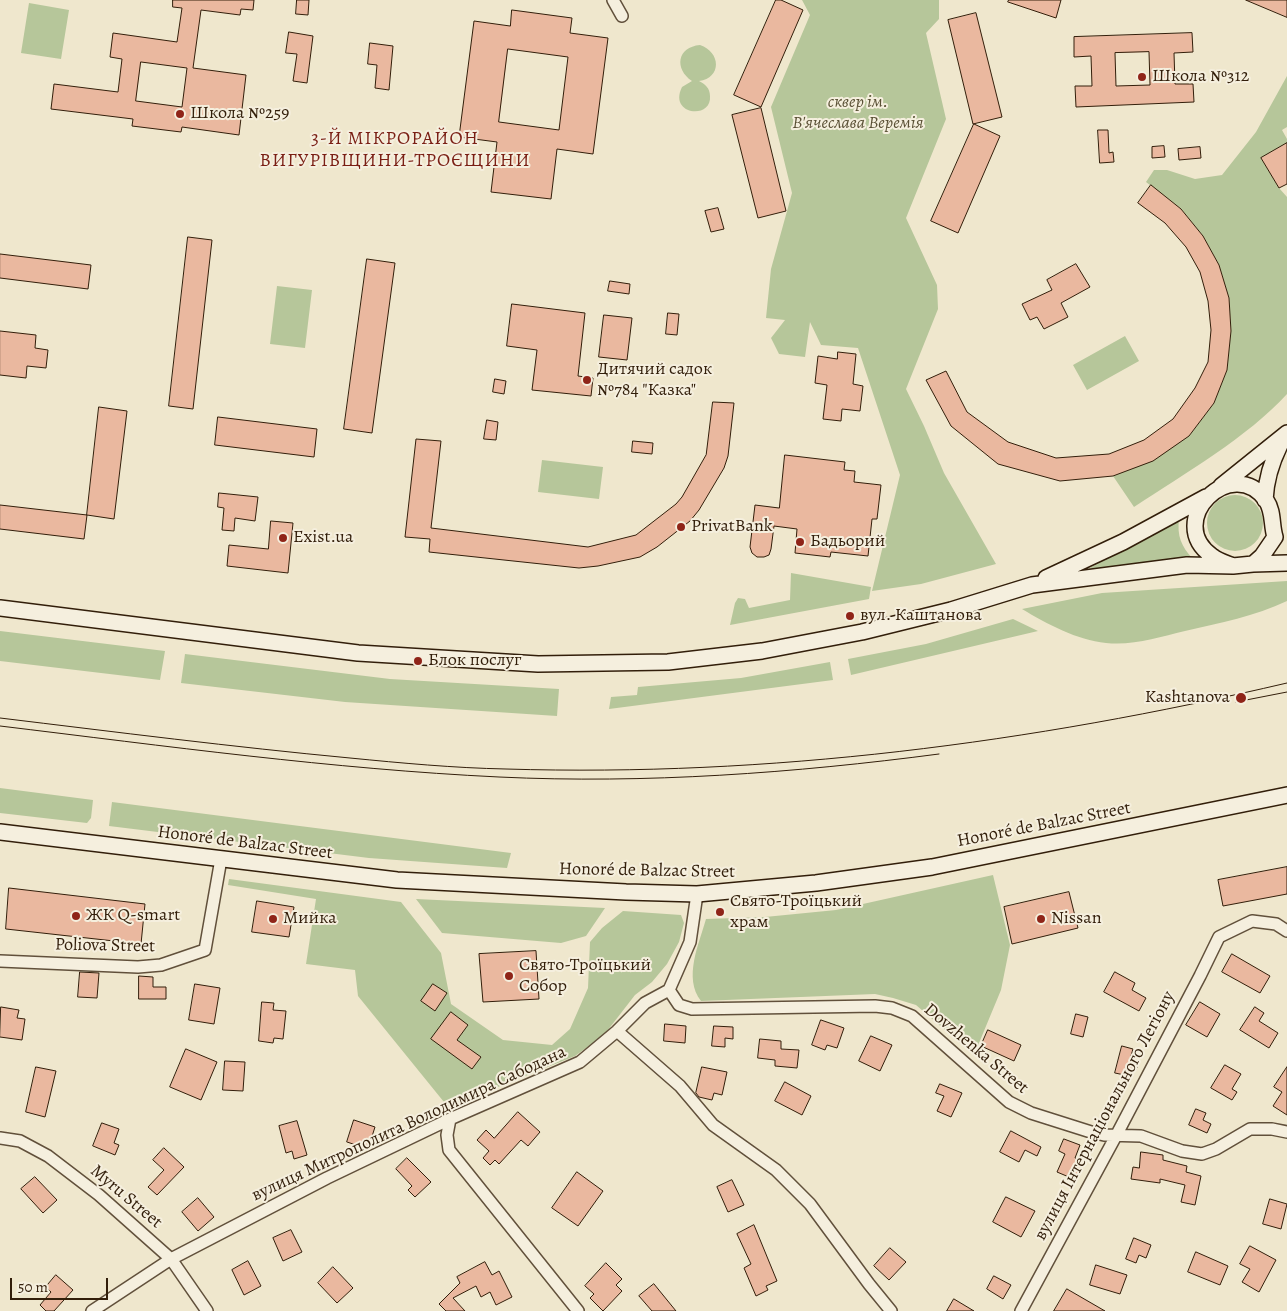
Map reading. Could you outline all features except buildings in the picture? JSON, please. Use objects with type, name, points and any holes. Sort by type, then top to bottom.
[{"type":"street","points":[[613,0],[622,16]]},
{"type":"street","points":[[0,608],[358,653],[538,664],[572,665],[668,662],[762,651],[862,632],[951,610],[1032,584],[1123,542],[1207,496],[1286,434]]},
{"type":"street","points":[[1265,500],[1269,471],[1275,453],[1286,434]]},
{"type":"street","points":[[1220,487],[1236,484],[1252,489],[1265,500],[1272,514],[1287,529]]},
{"type":"street","points":[[1207,496],[1196,519],[1196,537],[1201,546],[1212,556],[1233,566]]},
{"type":"street","points":[[1252,564],[1262,556],[1275,537],[1272,529],[1272,514]]},
{"type":"street","points":[[1032,584],[1187,565],[1233,566],[1287,563]]},
{"type":"street","name":"Honoré de Balzac Street","points":[[0,832],[397,880],[697,894],[816,884],[932,867],[1287,795]]},
{"type":"street","name":"Poliova Street","points":[[0,961],[141,967],[161,965],[205,950],[221,859]]},
{"type":"street","points":[[669,990],[690,942],[697,894]]},
{"type":"street","name":"вулиця Інтернаціонального Легіону","points":[[1021,1311],[1117,1134],[1219,937],[1252,921],[1276,924],[1287,931]]},
{"type":"street","name":"вулиця Митрополита Володимира Сабодана","points":[[92,1311],[171,1258],[327,1178],[450,1119],[580,1062],[617,1031],[645,1003],[669,990]]},
{"type":"street","name":"Dovzhenka Street","points":[[669,990],[680,1005],[692,1009],[875,1006],[892,1008],[912,1016],[993,1089],[1021,1109],[1104,1135],[1141,1136],[1182,1151],[1202,1154],[1216,1149],[1250,1129],[1272,1128],[1287,1132]]},
{"type":"street","points":[[617,1031],[680,1086],[712,1125],[776,1170],[810,1204],[891,1311]]},
{"type":"street","points":[[450,1119],[447,1135],[449,1150],[578,1311]]},
{"type":"street","name":"Myru Street","points":[[0,1138],[20,1142],[48,1156],[99,1195],[171,1258],[207,1311]]},
{"type":"green space","name":"сквер ім. В'ячеслава Веремія","points":[[802,0],[939,0],[939,19],[926,33],[946,119],[906,218],[937,285],[938,309],[906,389],[944,473],[996,564],[921,584],[872,591],[900,475],[858,348],[821,345],[810,322],[805,357],[779,354],[771,338],[785,320],[766,318],[771,269],[792,193],[771,107],[810,15]]},
{"type":"green space","points":[[29,3],[69,10],[61,59],[21,53]]},
{"type":"green space","points":[[700,45],[712,53],[716,64],[712,75],[707,79],[699,81],[709,91],[709,104],[704,109],[692,111],[681,104],[679,96],[682,87],[692,81],[682,71],[681,59],[687,50]]},
{"type":"green space","points":[[1287,76],[1287,127],[1282,130],[1287,143],[1261,158],[1279,188],[1287,197],[1287,394],[1235,440],[1134,507],[1113,476],[1189,436],[1214,403],[1227,370],[1231,331],[1229,298],[1219,265],[1203,236],[1181,209],[1146,182],[1154,170],[1167,170],[1195,179],[1222,175],[1256,132]]},
{"type":"green space","points":[[277,286],[312,290],[305,348],[270,344]]},
{"type":"green space","points":[[1125,336],[1139,361],[1087,390],[1073,365]]},
{"type":"green space","points":[[542,460],[603,467],[599,499],[538,492]]},
{"type":"green space","points":[[1235,495],[1246,497],[1255,503],[1261,512],[1263,523],[1261,534],[1255,543],[1246,549],[1235,551],[1224,549],[1215,543],[1209,534],[1207,523],[1209,512],[1215,503],[1224,497]]},
{"type":"green space","points":[[1179,519],[1181,540],[1185,550],[1193,559],[1088,569]]},
{"type":"green space","points":[[791,573],[871,587],[869,599],[730,625],[738,598],[745,599],[749,608],[790,600]]},
{"type":"green space","points":[[1287,581],[1287,601],[1275,606],[1224,622],[1126,643],[1116,644],[1084,639],[1052,626],[1022,609],[1102,593]]},
{"type":"green space","points":[[1013,619],[1038,631],[851,675],[848,659],[926,644]]},
{"type":"green space","points":[[0,631],[165,651],[160,680],[0,661]]},
{"type":"green space","points":[[185,654],[390,679],[559,689],[557,716],[345,702],[181,683]]},
{"type":"green space","points":[[830,662],[833,680],[609,709],[611,697],[637,695],[638,687],[741,678]]},
{"type":"green space","points":[[0,788],[93,800],[91,818],[87,823],[0,813]]},
{"type":"green space","points":[[112,802],[511,853],[507,868],[369,858],[109,826]]},
{"type":"green space","points":[[993,875],[1010,945],[1001,990],[974,1055],[916,1005],[893,998],[875,994],[701,1001],[696,992],[693,982],[694,961],[706,919],[765,917],[836,910]]},
{"type":"green space","points":[[229,879],[401,902],[441,953],[451,1004],[503,1040],[552,1045],[570,1029],[588,988],[590,942],[602,928],[623,911],[681,915],[684,923],[679,942],[667,964],[652,982],[635,995],[604,1035],[575,1056],[448,1107],[358,996],[355,970],[306,964],[316,899],[228,885]]},
{"type":"green space","points":[[416,899],[605,908],[586,936],[561,943],[442,933]]},
{"type":"tram line","points":[[0,718],[306,754],[408,763],[486,768],[605,770],[801,761],[997,739],[1094,723],[1287,683]]},
{"type":"tram line","points":[[1236,702],[1287,692]]},
{"type":"tram line","points":[[0,726],[311,763],[436,773],[554,779],[665,778],[720,775],[830,767],[939,754]]},
{"type":"place","name":"Школа №312","points":[[1142,77]]},
{"type":"place","name":"Школа №259","points":[[180,114]]},
{"type":"place","name":"Дитячий садок №784 \"Казка\"","points":[[587,380]]},
{"type":"place","name":"PrivatBank","points":[[681,527]]},
{"type":"place","name":"Exist.ua","points":[[283,538]]},
{"type":"place","name":"Бадьорий","points":[[800,542]]},
{"type":"place","name":"вул. Каштанова","points":[[850,616]]},
{"type":"place","name":"Блок послуг","points":[[418,661]]},
{"type":"place","name":"Kashtanova","points":[[1241,698]]},
{"type":"place","name":"Свято-Троїцький храм","points":[[720,912]]},
{"type":"place","name":"ЖК Q-smart","points":[[76,916]]},
{"type":"place","name":"Мийка","points":[[273,919]]},
{"type":"place","name":"Nissan","points":[[1041,919]]},
{"type":"place","name":"Свято-Троїцький Собор","points":[[509,976]]},
{"type":"district","name":"3-Й МІКРОРАЙОН ВИГУРІВЩИНИ-ТРОЄЩИНИ","points":[[395,150]]}]
